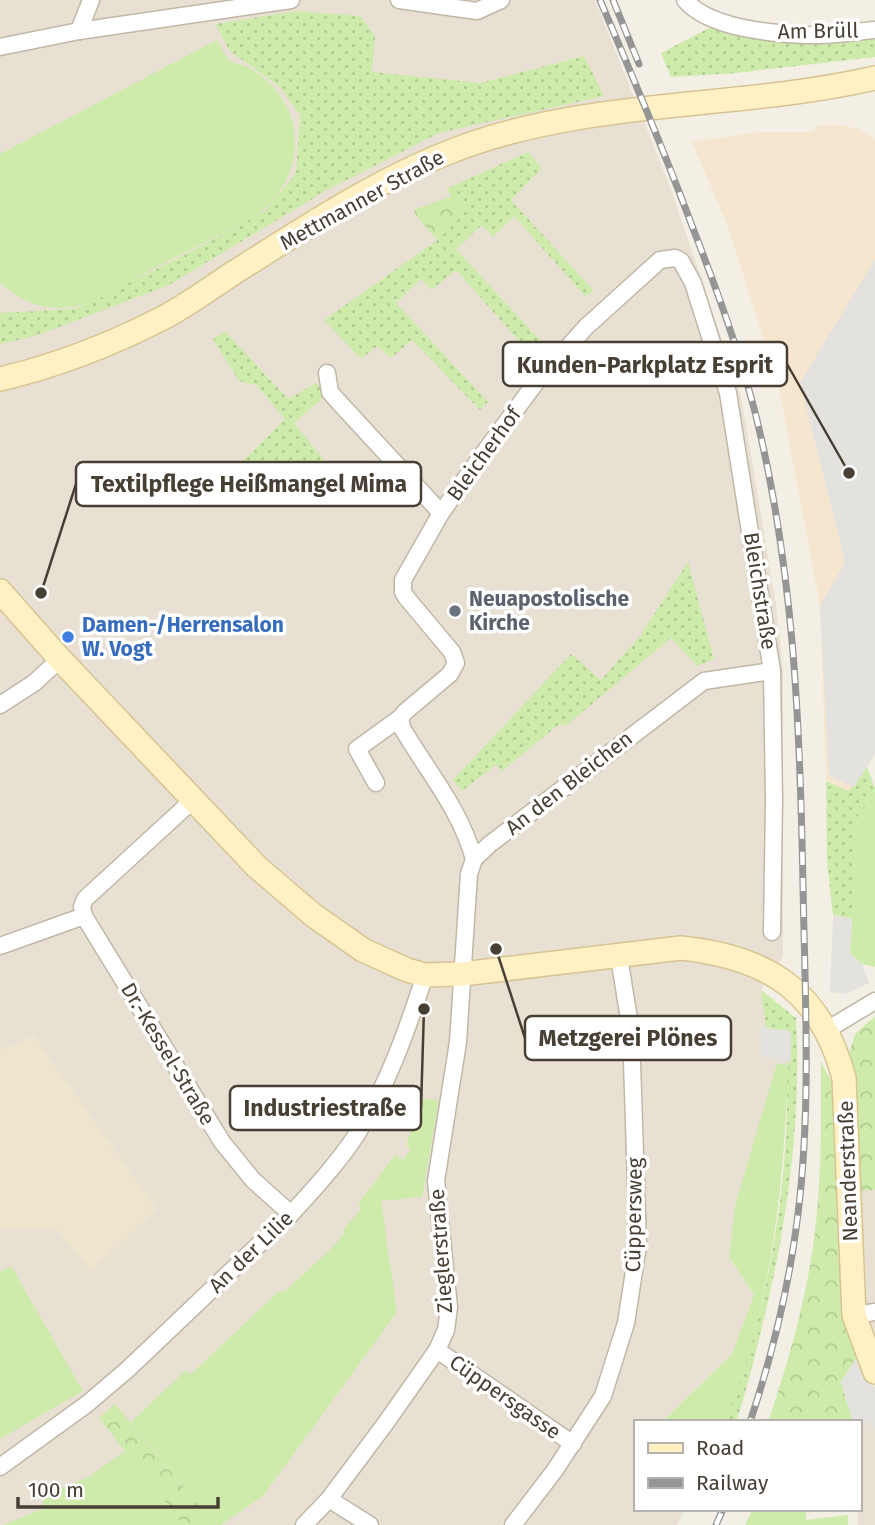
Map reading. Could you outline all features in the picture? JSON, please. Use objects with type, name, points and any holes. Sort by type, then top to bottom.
[{"type":"street","points":[[79,32],[91,0]]},
{"type":"street","points":[[0,47],[79,32],[291,0]]},
{"type":"street","points":[[399,0],[477,11],[501,0]]},
{"type":"street","name":"Am Brüll","points":[[685,0],[697,11],[728,23],[774,33],[806,35],[875,30]]},
{"type":"street","name":"Mettmanner Straße","points":[[0,379],[28,373],[84,354],[164,317],[359,196],[401,174],[488,138],[578,118],[826,88],[875,78]]},
{"type":"street","name":"Bleicherhof","points":[[376,783],[357,749],[400,718],[450,674],[456,663],[452,652],[403,592],[404,580],[412,562],[442,513],[534,385],[586,327],[655,264],[666,258],[681,261]]},
{"type":"street","name":"Bleichstraße","points":[[681,261],[693,283],[728,393],[772,671],[772,932]]},
{"type":"street","name":"Bleicherhof","points":[[327,373],[330,392],[442,513]]},
{"type":"street","points":[[0,591],[60,659],[257,867],[313,915],[363,950],[425,975]]},
{"type":"street","points":[[0,705],[34,683],[60,659]]},
{"type":"street","name":"An den Bleichen","points":[[474,859],[704,681],[772,671]]},
{"type":"street","points":[[400,718],[406,735],[447,796],[462,825],[474,859],[469,874],[462,974]]},
{"type":"street","points":[[0,946],[84,916],[82,907],[85,899],[193,800]]},
{"type":"street","name":"Dr.-Kessel-Straße","points":[[84,916],[222,1142],[253,1180],[291,1214]]},
{"type":"street","name":"Neanderstraße","points":[[425,975],[462,974],[681,948],[710,951],[752,962],[775,974],[793,988],[810,1007],[839,1060],[846,1095],[850,1265],[865,1314],[875,1372]]},
{"type":"street","name":"Cüppersweg","points":[[513,1525],[573,1444],[603,1396],[626,1323],[638,1246],[631,1031],[619,957]]},
{"type":"street","name":"Zieglerstraße","points":[[304,1525],[329,1499],[437,1350],[446,1330],[449,1307],[436,1181],[458,1042],[462,974]]},
{"type":"street","name":"An der Lilie","points":[[0,1468],[101,1393],[291,1214],[348,1146],[374,1105],[399,1052],[425,975]]},
{"type":"street","points":[[825,1031],[875,1001]]},
{"type":"street","name":"Cüppersgasse","points":[[437,1350],[573,1444]]},
{"type":"street","points":[[329,1499],[370,1525]]},
{"type":"shaded area","points":[[0,0],[595,0],[671,189],[741,396],[776,605],[783,670],[783,957],[761,990],[785,1034],[788,1066],[777,1063],[729,1257],[754,1295],[732,1354],[664,1420],[634,1420],[634,1511],[684,1511],[677,1525],[0,1525]]},
{"type":"shaded area","points":[[818,125],[840,125],[859,129],[875,140],[875,751],[849,791],[826,780],[820,606],[779,388],[728,227],[692,142],[759,132],[813,132]]},
{"type":"shaded area","points":[[875,259],[875,754],[854,787],[829,776],[820,606],[845,562],[800,383]]},
{"type":"shaded area","points":[[833,915],[852,919],[850,953],[862,964],[869,983],[846,994],[830,992]]},
{"type":"shaded area","points":[[760,1027],[791,1031],[791,1063],[762,1056]]},
{"type":"shaded area","points":[[34,1036],[157,1209],[91,1271],[56,1229],[0,1231],[0,1050]]},
{"type":"shaded area","points":[[875,1190],[875,1339],[868,1320],[862,1282],[857,1191]]},
{"type":"shaded area","points":[[859,1354],[875,1389],[875,1428],[865,1420],[861,1426],[861,1420],[852,1420],[841,1382]]},
{"type":"shaded area","points":[[865,1420],[875,1428],[875,1525],[858,1525],[858,1511],[861,1511],[861,1426]]},
{"type":"green space","points":[[296,11],[360,16],[375,36],[372,72],[480,83],[584,56],[604,96],[439,133],[327,190],[169,285],[38,335],[0,344],[0,313],[75,309],[175,260],[265,211],[296,173],[300,115],[279,86],[230,51],[215,24]]},
{"type":"green space","points":[[709,28],[779,41],[875,39],[875,57],[737,73],[671,77],[661,53]]},
{"type":"green space","points":[[217,40],[230,60],[251,69],[273,87],[285,103],[292,120],[294,157],[280,191],[267,206],[252,218],[83,305],[58,308],[34,304],[0,283],[0,154]]},
{"type":"green space","points":[[528,152],[542,168],[511,200],[594,291],[585,296],[514,216],[493,237],[482,225],[456,249],[540,340],[528,351],[456,270],[432,290],[421,279],[396,303],[488,402],[480,410],[412,340],[391,358],[377,346],[361,359],[324,320],[439,239],[464,212],[446,189]]},
{"type":"green space","points":[[452,196],[465,212],[436,239],[414,213],[416,209]]},
{"type":"green space","points":[[225,331],[288,399],[316,383],[326,395],[294,423],[324,460],[279,500],[242,462],[285,419],[256,385],[239,381],[213,339]]},
{"type":"green space","points":[[688,562],[714,659],[697,666],[671,638],[568,724],[557,726],[502,771],[496,765],[462,791],[453,780],[571,654],[601,680],[640,636]]},
{"type":"green space","points":[[866,765],[875,788],[875,796],[857,817],[852,919],[833,915],[827,862],[826,781],[849,791]]},
{"type":"green space","points":[[875,796],[875,967],[862,964],[850,953],[857,817]]},
{"type":"green space","points":[[761,990],[796,1018],[797,1098],[790,1178],[777,1257],[755,1357],[737,1420],[725,1420],[741,1379],[767,1282],[782,1180],[786,1130],[785,1035],[766,1029]]},
{"type":"green space","points":[[875,1016],[875,1190],[857,1191],[854,1094],[849,1053],[855,1034]]},
{"type":"green space","points":[[821,1062],[831,1081],[837,1157],[838,1220],[843,1266],[859,1354],[841,1382],[852,1420],[769,1420],[796,1332],[806,1285],[817,1217]]},
{"type":"green space","points":[[777,1063],[788,1066],[779,1202],[764,1292],[740,1379],[725,1420],[664,1420],[732,1354],[754,1295],[729,1257],[735,1206]]},
{"type":"green space","points":[[423,1099],[439,1100],[422,1197],[381,1201],[397,1312],[263,1496],[221,1525],[216,1525],[131,1422],[185,1371],[191,1374],[279,1291],[284,1292],[334,1246],[345,1232],[343,1230],[362,1208],[358,1204],[395,1155],[403,1160],[411,1149],[406,1145]]},
{"type":"green space","points":[[11,1266],[83,1391],[0,1439],[0,1272]]},
{"type":"green space","points":[[115,1404],[216,1525],[183,1525],[99,1418]]},
{"type":"green space","points":[[125,1451],[183,1525],[3,1525],[43,1509],[43,1495],[87,1478]]},
{"type":"green space","points":[[752,1511],[806,1511],[806,1520],[848,1515],[848,1525],[745,1525]]},
{"type":"railway","points":[[600,0],[672,173],[735,343],[755,412],[768,471],[787,588],[797,706],[802,825],[806,1101],[801,1186],[788,1278],[771,1351],[751,1420]]},
{"type":"railway","points":[[613,0],[639,64]]},
{"type":"railway","points":[[716,1525],[722,1511]]},
{"type":"place","name":"Kunden-Parkplatz Esprit","points":[[849,473]]},
{"type":"place","name":"Textilpflege Heißmangel Mima","points":[[41,593]]},
{"type":"place","name":"Neuapostolische Kirche","points":[[455,611]]},
{"type":"place","name":"Damen-/Herrensalon W. Vogt","points":[[68,637]]},
{"type":"place","name":"Metzgerei Plönes","points":[[496,949]]},
{"type":"place","name":"Industriestraße","points":[[424,1009]]}]
